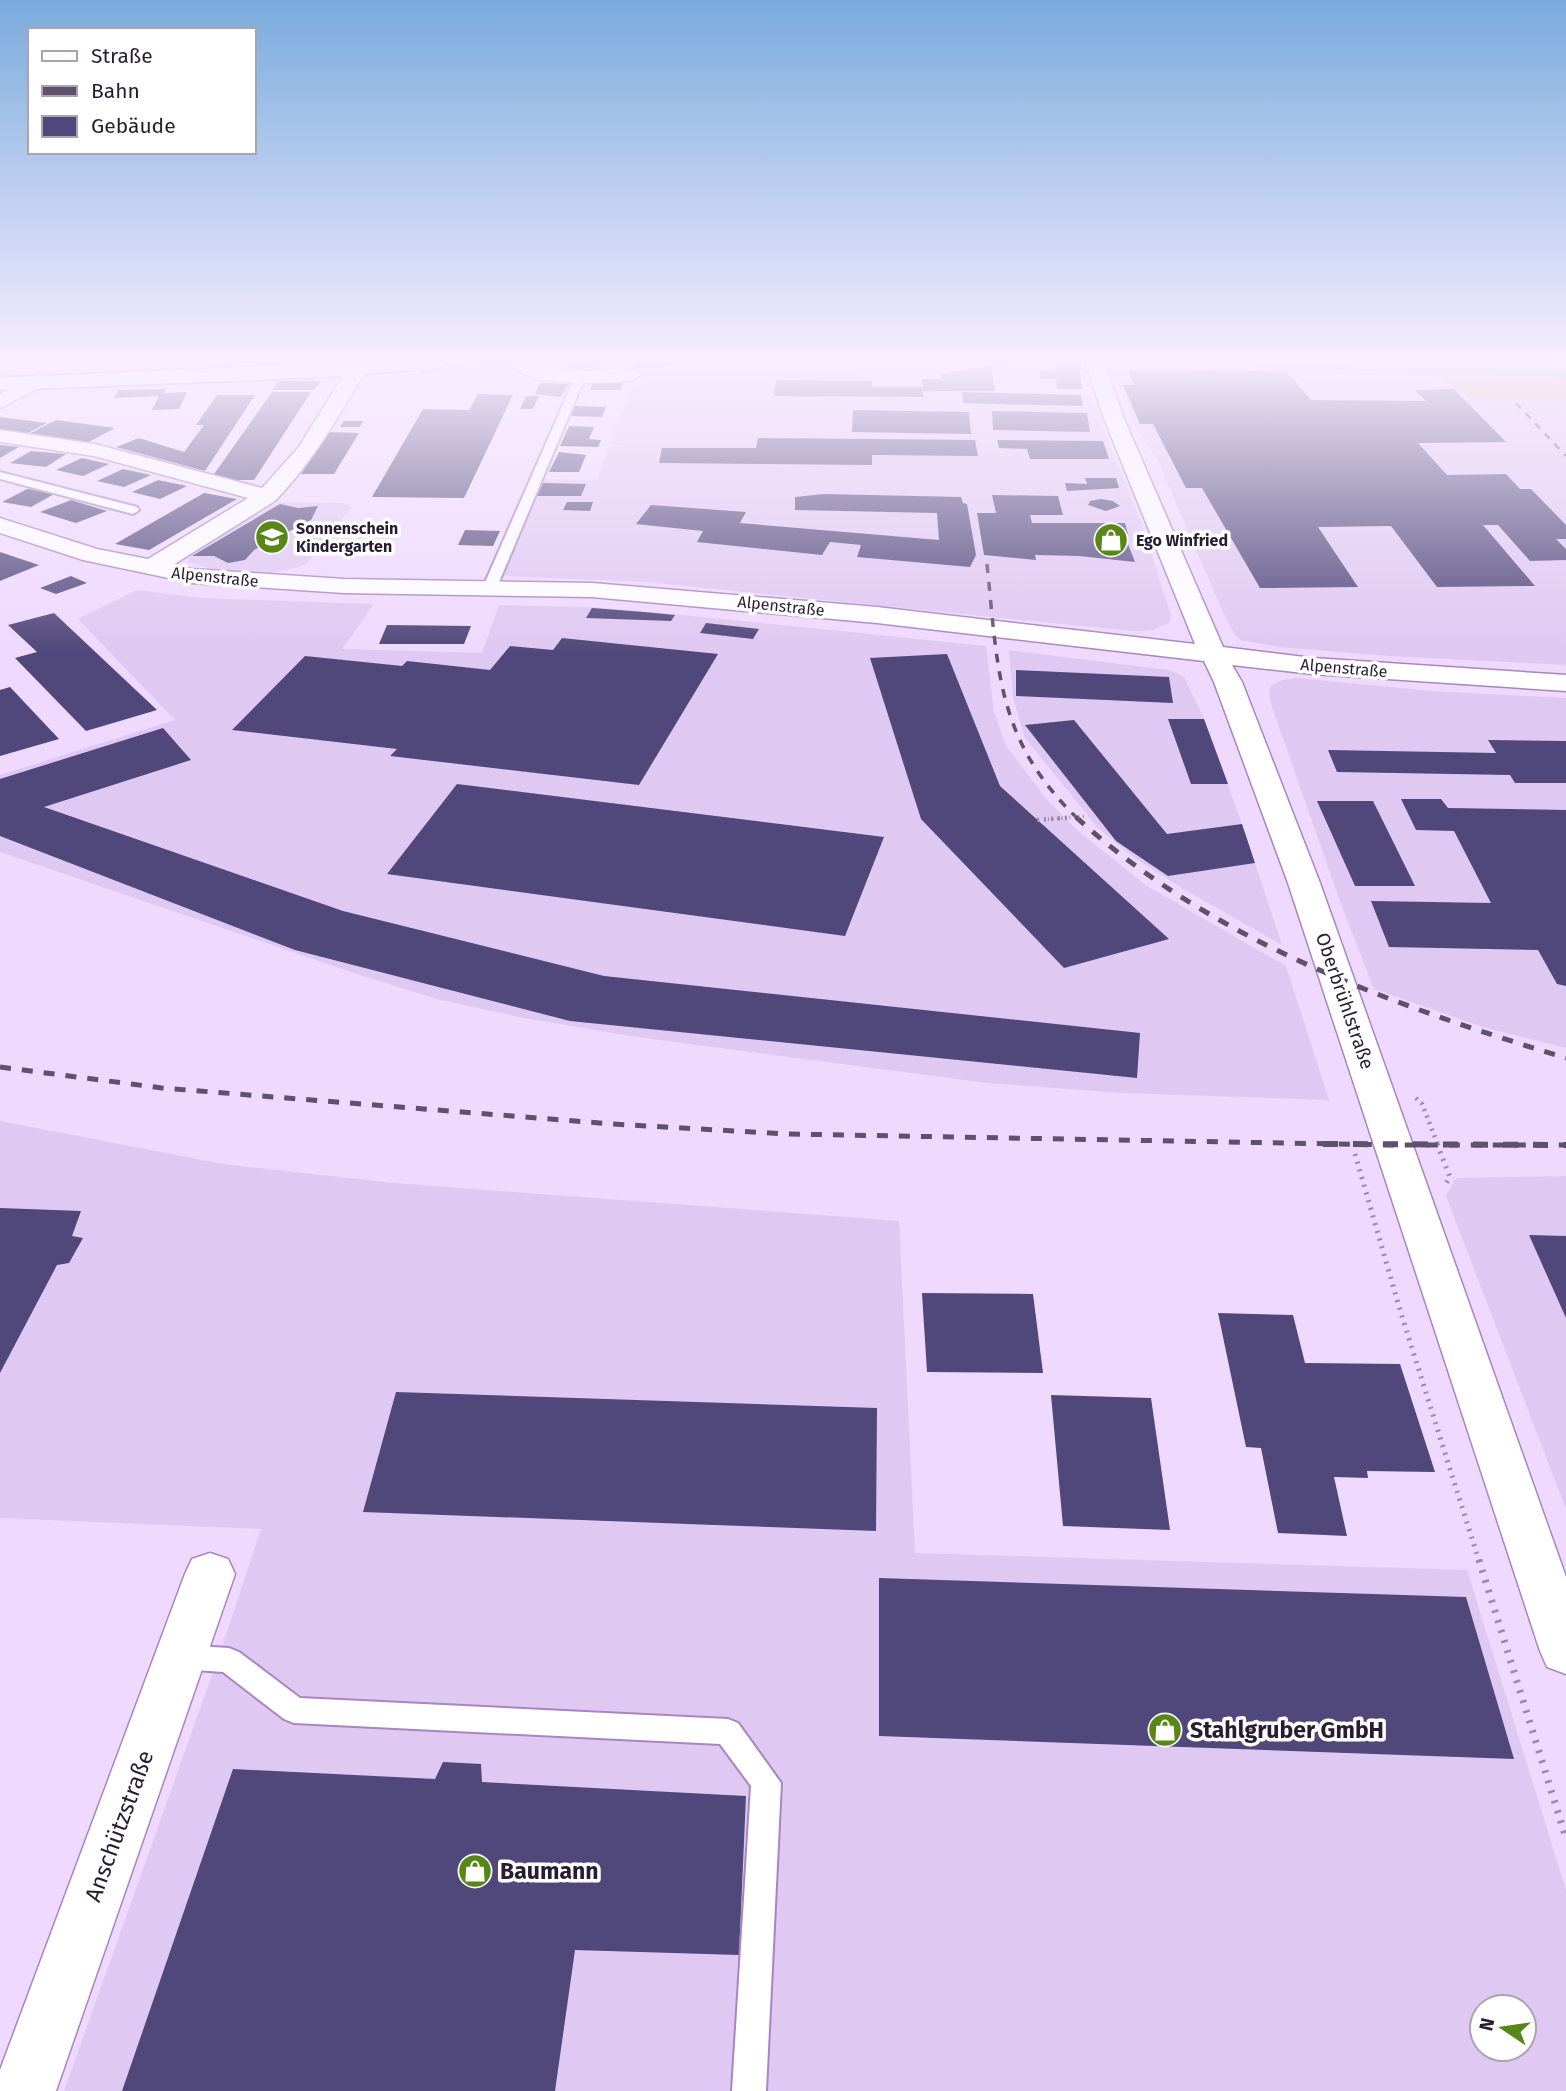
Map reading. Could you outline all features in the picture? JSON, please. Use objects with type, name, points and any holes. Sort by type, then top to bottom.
[{"type":"street","points":[[131,460],[267,496]]},
{"type":"street","points":[[149,569],[267,496],[297,460]]},
{"type":"street","name":"Oberbrühlstraße","points":[[1131,460],[1213,655],[1228,681],[1339,980],[1566,1651]]},
{"type":"street","name":"Alpenstraße","points":[[0,525],[91,555],[192,576],[266,582],[592,590],[736,601],[1392,673],[1566,682]]},
{"type":"street","name":"Anschützstraße","points":[[18,2082],[210,1574]]},
{"type":"lane","points":[[490,587],[545,460]]},
{"type":"lane","points":[[0,475],[133,510]]},
{"type":"lane","points":[[180,1657],[229,1660],[294,1710],[729,1732],[766,1783],[750,2091]]},
{"type":"path","points":[[1037,820],[1087,816]]},
{"type":"path","points":[[1352,1144],[1566,1838]]},
{"type":"shaded area","points":[[604,460],[1116,460],[1141,522],[1171,615],[1169,623],[1153,630],[1132,631],[645,582],[504,576],[543,479],[597,480]]},
{"type":"shaded area","points":[[1566,460],[1566,665],[1390,656],[1279,647],[1240,640],[1221,608],[1158,461]]},
{"type":"shaded area","name":"Sonnenschein Kindergarten","points":[[280,502],[342,503],[352,507],[307,563],[300,567],[275,572],[216,570],[188,562],[189,556],[210,541]]},
{"type":"shaded area","points":[[137,590],[202,598],[374,604],[342,649],[482,653],[499,605],[592,607],[986,646],[994,712],[1005,744],[1047,800],[1078,831],[1147,886],[1286,966],[1329,1100],[1123,1093],[988,1083],[637,1037],[524,1018],[437,999],[354,973],[0,852],[0,775],[175,720],[78,619]]},
{"type":"shaded area","points":[[1009,650],[1169,670],[1184,677],[1204,719],[1282,945],[1180,887],[1134,857],[1098,828],[1025,738],[1013,698]]},
{"type":"shaded area","points":[[1298,678],[1431,691],[1566,698],[1566,1048],[1483,1027],[1374,989],[1341,904],[1271,704],[1271,686],[1282,680]]},
{"type":"shaded area","points":[[0,1121],[223,1164],[394,1183],[899,1221],[915,1553],[1467,1570],[1566,1890],[1566,2091],[64,2091],[222,1647],[261,1529],[0,1518]]},
{"type":"shaded area","points":[[1566,1176],[1566,1509],[1446,1196],[1456,1178]]},
{"type":"building","points":[[16,460],[57,460],[46,467],[10,463]]},
{"type":"building","points":[[79,460],[109,464],[83,476],[56,470]]},
{"type":"building","points":[[163,460],[213,460],[205,471]]},
{"type":"building","points":[[224,460],[267,460],[254,480],[224,480],[212,477]]},
{"type":"building","points":[[310,460],[343,460],[334,474],[301,474]]},
{"type":"building","points":[[394,460],[482,460],[464,498],[372,497]]},
{"type":"building","points":[[555,460],[584,460],[579,472],[549,472]]},
{"type":"building","points":[[660,460],[872,460],[872,465],[659,463]]},
{"type":"building","points":[[1171,460],[1433,460],[1447,475],[1506,474],[1520,489],[1531,489],[1566,525],[1566,539],[1556,539],[1566,549],[1566,560],[1530,561],[1498,525],[1483,525],[1535,586],[1437,587],[1391,526],[1318,527],[1358,587],[1260,588],[1202,488],[1186,488]]},
{"type":"building","points":[[123,469],[151,475],[124,487],[97,481]]},
{"type":"building","points":[[1085,478],[1116,478],[1119,488],[1067,491],[1065,483],[1087,484]]},
{"type":"building","points":[[158,480],[187,486],[160,499],[132,492]]},
{"type":"building","points":[[543,483],[586,484],[581,496],[537,496]]},
{"type":"building","points":[[27,489],[56,493],[31,507],[2,502]]},
{"type":"building","points":[[204,493],[237,499],[149,550],[115,544]]},
{"type":"building","points":[[824,494],[961,497],[963,503],[967,504],[976,555],[970,567],[857,557],[861,545],[830,542],[822,555],[697,542],[703,531],[636,524],[651,505],[746,512],[740,523],[939,540],[937,513],[795,510],[795,497]]},
{"type":"building","points":[[992,495],[1058,496],[1063,515],[1030,515],[1032,523],[1125,523],[1128,534],[1124,534],[1135,562],[1079,556],[1035,555],[1036,560],[984,555],[977,513],[996,513]]},
{"type":"building","points":[[71,500],[107,511],[76,523],[40,512]]},
{"type":"building","points":[[1090,501],[1113,501],[1120,506],[1106,511],[1088,505]]},
{"type":"building","points":[[567,502],[593,502],[590,511],[563,510]]},
{"type":"building","points":[[280,504],[298,508],[318,506],[311,520],[282,535],[270,537],[275,539],[254,550],[245,560],[228,563],[214,556],[192,556]]},
{"type":"building","points":[[465,530],[500,531],[493,546],[458,545]]},
{"type":"building","points":[[0,552],[39,565],[0,581]]},
{"type":"building","points":[[71,576],[87,583],[56,594],[40,588]]},
{"type":"building","points":[[592,608],[675,615],[671,621],[586,618]]},
{"type":"building","points":[[54,613],[157,710],[86,731],[15,658],[37,652],[8,625]]},
{"type":"building","points":[[706,623],[759,629],[753,639],[700,633]]},
{"type":"building","points":[[387,625],[471,626],[464,644],[379,644]]},
{"type":"building","points":[[562,638],[718,654],[639,785],[390,756],[397,749],[232,730],[305,656],[402,666],[407,661],[490,670],[510,646],[553,650]]},
{"type":"building","points":[[947,654],[1000,786],[1169,939],[1064,968],[921,819],[870,658]]},
{"type":"building","points":[[1016,670],[1169,677],[1173,703],[1016,696]]},
{"type":"building","points":[[10,687],[59,739],[0,756],[0,690]]},
{"type":"building","points":[[1168,719],[1204,719],[1228,784],[1191,784]]},
{"type":"building","points":[[1074,720],[1167,834],[1242,824],[1255,863],[1168,876],[1116,841],[1025,725]]},
{"type":"building","points":[[163,728],[191,760],[44,807],[343,911],[604,976],[1140,1033],[1137,1078],[570,1021],[295,950],[0,836],[0,779]]},
{"type":"building","points":[[1488,740],[1566,741],[1566,783],[1515,783],[1510,775],[1337,772],[1328,750],[1496,753]]},
{"type":"building","points":[[457,784],[884,837],[845,936],[387,874]]},
{"type":"building","points":[[1401,799],[1441,799],[1448,808],[1566,810],[1566,986],[1557,984],[1538,950],[1389,947],[1371,901],[1491,903],[1454,831],[1416,830]]},
{"type":"building","points":[[1317,801],[1373,801],[1415,886],[1355,886]]},
{"type":"building","points":[[0,1208],[81,1211],[72,1236],[83,1238],[69,1263],[57,1265],[0,1373]]},
{"type":"building","points":[[1529,1235],[1566,1236],[1566,1318]]},
{"type":"building","points":[[922,1293],[1033,1294],[1043,1373],[927,1372]]},
{"type":"building","points":[[1218,1313],[1293,1315],[1305,1363],[1400,1364],[1435,1472],[1367,1471],[1368,1478],[1334,1477],[1347,1536],[1278,1533],[1261,1448],[1246,1447]]},
{"type":"building","points":[[396,1392],[877,1408],[876,1531],[363,1512]]},
{"type":"building","points":[[1051,1395],[1151,1398],[1170,1530],[1063,1526]]},
{"type":"building","points":[[879,1578],[1466,1597],[1514,1759],[879,1736]]},
{"type":"building","points":[[443,1762],[481,1764],[482,1782],[746,1796],[739,1955],[575,1950],[555,2091],[122,2091],[233,1769],[435,1779]]},
{"type":"railway","points":[[987,564],[999,670],[1016,731],[1031,761],[1051,790],[1077,818]]},
{"type":"railway","points":[[1077,818],[1129,861],[1186,900],[1307,965],[1435,1016],[1566,1058]]},
{"type":"railway","points":[[0,1067],[162,1088],[613,1124],[788,1134],[1342,1144]]},
{"type":"railway","points":[[1323,1144],[1342,1144]]},
{"type":"railway","points":[[1342,1144],[1566,1145],[1393,1145],[1342,1144]]},
{"type":"place","name":"Sonnenschein Kindergarten","points":[[272,537]]},
{"type":"place","name":"Ego Winfried","points":[[1111,540]]},
{"type":"place","name":"Stahlgruber GmbH","points":[[1165,1730]]},
{"type":"place","name":"Baumann","points":[[475,1871]]}]
